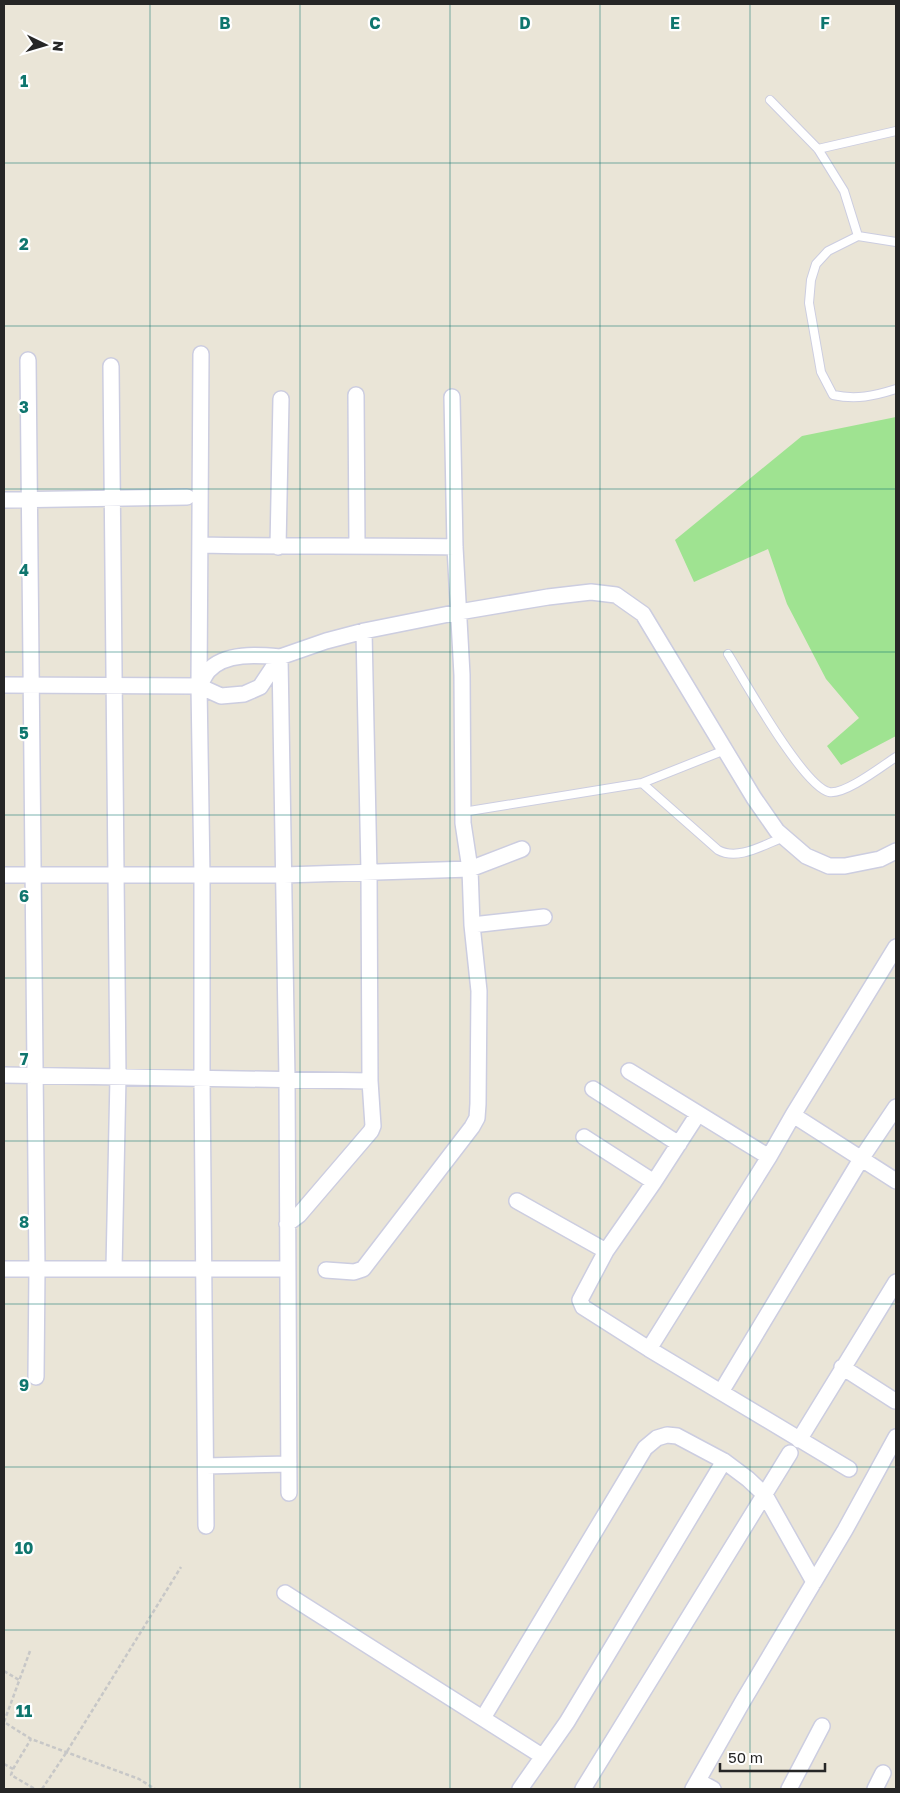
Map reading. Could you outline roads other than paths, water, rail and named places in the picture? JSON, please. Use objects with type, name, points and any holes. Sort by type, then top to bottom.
[{"type":"street","points":[[201,354],[199,686],[206,1526]]},
{"type":"street","points":[[28,360],[37,1269],[36,1377]]},
{"type":"street","points":[[111,366],[118,1077],[114,1268]]},
{"type":"street","points":[[356,395],[357,545]]},
{"type":"street","points":[[326,1270],[354,1272],[363,1268],[456,1150],[476,1118],[478,1104],[478,991],[472,925],[470,869],[463,824],[462,675],[455,547],[452,397]]},
{"type":"street","points":[[278,547],[281,399]]},
{"type":"street","points":[[4,500],[187,497]]},
{"type":"street","points":[[201,545],[455,547]]},
{"type":"street","points":[[199,686],[208,671],[238,656],[254,654],[280,657],[326,641],[364,631],[548,597],[591,592],[616,595],[643,614],[754,798],[777,831],[806,856],[829,866],[845,866],[880,859],[896,851]]},
{"type":"street","points":[[287,1224],[299,1214],[371,1131],[373,1126],[370,1080],[364,631]]},
{"type":"street","points":[[4,685],[199,686],[221,696],[244,694],[260,686],[280,657]]},
{"type":"street","points":[[280,657],[287,1080],[289,1493]]},
{"type":"street","points":[[4,875],[284,875],[470,869],[522,849]]},
{"type":"street","points":[[472,925],[544,917]]},
{"type":"street","points":[[648,1349],[769,1157],[896,947]]},
{"type":"street","points":[[629,1071],[769,1157]]},
{"type":"street","points":[[4,1075],[370,1080]]},
{"type":"street","points":[[593,1089],[679,1144]]},
{"type":"street","points":[[722,1392],[861,1159],[896,1107]]},
{"type":"street","points":[[698,1114],[606,1251],[580,1300],[581,1304],[648,1349],[849,1469]]},
{"type":"street","points":[[793,1115],[896,1181]]},
{"type":"street","points":[[584,1137],[654,1182]]},
{"type":"street","points":[[517,1201],[606,1251]]},
{"type":"street","points":[[4,1269],[287,1269]]},
{"type":"street","points":[[799,1440],[842,1367],[891,1303],[896,1282]]},
{"type":"street","points":[[842,1367],[895,1401]]},
{"type":"street","points":[[483,1718],[645,1448],[657,1438],[667,1435],[677,1436],[724,1461],[748,1479],[765,1495],[814,1582]]},
{"type":"street","points":[[713,1789],[696,1785],[896,1437]]},
{"type":"street","points":[[583,1789],[790,1453]]},
{"type":"street","points":[[520,1789],[567,1722],[724,1461]]},
{"type":"street","points":[[206,1466],[289,1464]]},
{"type":"street","points":[[285,1593],[542,1756]]},
{"type":"street","points":[[789,1789],[822,1726]]},
{"type":"street","points":[[875,1789],[883,1773]]},
{"type":"lane","points":[[770,100],[818,149],[844,191],[858,236]]},
{"type":"lane","points":[[818,149],[896,131]]},
{"type":"lane","points":[[896,242],[858,236],[828,251],[816,264],[811,280],[809,303],[821,372],[834,395],[845,398],[863,398],[896,389]]},
{"type":"lane","points":[[728,654],[790,754],[819,786],[829,792],[840,792],[896,757]]},
{"type":"lane","points":[[463,812],[642,783],[726,750]]},
{"type":"lane","points":[[642,783],[718,850],[726,854],[736,855],[784,837]]}]
